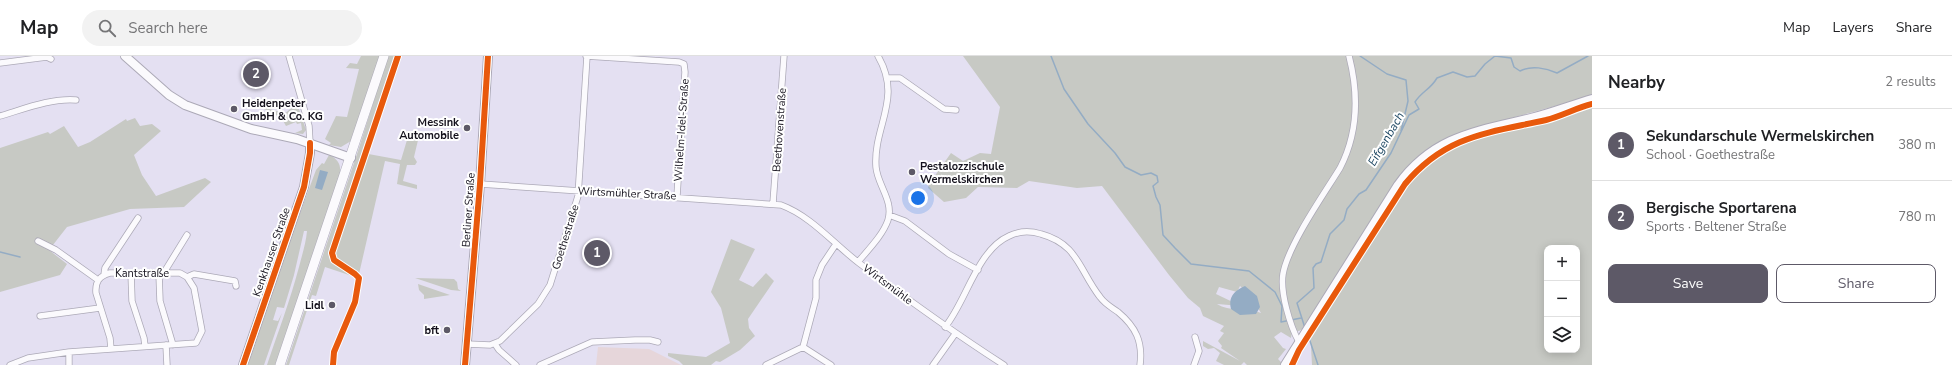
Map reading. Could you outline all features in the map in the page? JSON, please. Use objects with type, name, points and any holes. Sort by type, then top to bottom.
[{"type":"main road","points":[[125,56],[169,95],[185,105],[251,129],[310,143],[351,158]]},
{"type":"main road","points":[[281,365],[384,56]]},
{"type":"main road","name":"Berliner Straße","points":[[465,365],[480,184],[488,56]]},
{"type":"main road","points":[[1285,365],[1398,185],[1412,168],[1425,156],[1443,144],[1466,133],[1532,117],[1592,99]]},
{"type":"main road","name":"Kenkhauser Straße","points":[[243,365],[304,187],[310,153],[310,143]]},
{"type":"street","points":[[0,63],[47,56],[51,59]]},
{"type":"street","points":[[289,56],[309,126],[310,143]]},
{"type":"street","name":"Wilhelm-Idel-Straße","points":[[587,56],[679,62],[684,64],[685,72],[677,196]]},
{"type":"street","name":"Goethestraße","points":[[495,344],[518,325],[547,292],[578,196],[587,56]]},
{"type":"street","name":"Beethovenstraße","points":[[773,204],[784,56]]},
{"type":"street","points":[[858,262],[883,230],[889,216],[888,202],[877,175],[876,165],[878,147],[888,103],[886,78],[878,56]]},
{"type":"street","points":[[1300,340],[1294,334],[1285,302],[1283,276],[1292,249],[1340,168],[1353,135],[1356,98],[1349,56]]},
{"type":"street","points":[[886,78],[900,78],[944,109],[956,110]]},
{"type":"street","points":[[0,116],[66,99],[76,100]]},
{"type":"street","name":"Wirtsmühler Straße","points":[[480,184],[578,189],[773,204]]},
{"type":"street","name":"Wirtsmühle","points":[[773,204],[785,206],[799,213],[858,262],[945,327],[1004,365]]},
{"type":"street","points":[[889,216],[905,221],[950,254],[978,270]]},
{"type":"street","points":[[104,275],[105,268],[138,218]]},
{"type":"street","points":[[945,327],[989,252],[1009,236],[1032,232],[1058,240],[1070,250],[1103,301],[1135,329],[1141,344],[1140,365]]},
{"type":"street","points":[[173,345],[160,301],[161,274],[187,235]]},
{"type":"street","points":[[38,241],[56,250],[98,280],[95,286],[96,293],[110,338],[111,349]]},
{"type":"street","points":[[766,365],[803,347],[816,298],[816,280],[822,265],[836,244]]},
{"type":"street","points":[[131,273],[132,301],[144,338],[145,346]]},
{"type":"street","name":"Kantstraße","points":[[98,280],[104,275],[131,273],[180,273],[187,276],[194,274],[235,281],[236,286]]},
{"type":"street","points":[[13,363],[69,352],[196,343],[202,331],[194,288],[187,276]]},
{"type":"street","points":[[40,316],[100,308]]},
{"type":"street","points":[[933,365],[955,334]]},
{"type":"street","points":[[1194,337],[1199,351],[1194,365]]},
{"type":"street","points":[[540,365],[592,342],[634,340],[650,340],[658,342]]},
{"type":"street","points":[[467,344],[495,344],[499,350],[516,365]]},
{"type":"street","points":[[166,345],[167,365]]},
{"type":"street","points":[[803,347],[831,365]]},
{"type":"street","points":[[69,352],[69,365]]},
{"type":"shaded area","points":[[361,56],[380,56],[351,141],[341,147],[329,145],[331,143],[325,139],[336,116],[347,117],[359,69],[346,68],[350,63],[357,64]]},
{"type":"shaded area","points":[[388,56],[396,56],[390,67],[363,153],[401,160],[407,140],[411,141],[419,136],[414,157],[417,162],[415,165],[407,165],[403,181],[417,185],[417,189],[397,184],[400,164],[385,161],[359,274],[355,277],[325,267],[316,296],[312,295],[289,365],[286,365],[358,151]]},
{"type":"shaded area","points":[[963,56],[1592,56],[1592,96],[1463,131],[1436,144],[1423,153],[1349,257],[1302,329],[1299,331],[1292,331],[1291,338],[1281,332],[1274,337],[1283,348],[1286,349],[1278,359],[1284,365],[1247,365],[1244,362],[1241,365],[1224,365],[1216,361],[1220,353],[1214,348],[1208,349],[1203,346],[1203,341],[1240,361],[1221,348],[1222,346],[1218,341],[1224,333],[1220,331],[1224,326],[1203,316],[1200,308],[1188,298],[1169,275],[1102,186],[1077,188],[1029,181],[1017,188],[978,187],[966,198],[944,202],[928,188],[929,184],[951,153],[963,161],[980,153],[991,154],[1000,107]],"holes":[[[1240,286],[1249,294],[1261,313],[1250,310],[1227,308],[1217,304],[1241,306],[1216,294],[1219,287],[1237,292]]]},
{"type":"shaded area","points":[[297,103],[306,130],[303,134],[295,133],[302,130],[301,123],[297,124],[296,122],[286,126],[281,117]]},
{"type":"shaded area","points":[[256,105],[283,113],[280,117]]},
{"type":"shaded area","points":[[1592,105],[1592,365],[1312,365],[1310,329],[1400,189],[1414,172],[1429,157],[1447,145],[1457,140],[1492,129],[1536,121],[1463,139],[1437,152],[1425,162],[1465,140],[1512,128],[1546,122]]},
{"type":"shaded area","points":[[135,118],[140,126],[152,124],[161,131],[134,155],[142,175],[156,196],[205,178],[211,182],[184,207],[130,209],[67,227],[49,250],[67,264],[60,275],[0,292],[0,148],[48,132],[50,134],[64,126],[78,147],[90,142],[126,119],[127,121]]},
{"type":"shaded area","points":[[329,155],[335,158],[338,162],[340,174],[276,365],[267,365],[288,304],[305,244],[307,231],[304,231],[294,275],[284,308],[277,307],[273,320],[278,321],[282,313],[264,365],[248,365],[287,248],[316,170],[322,163],[324,164]]},
{"type":"shaded area","points":[[731,239],[755,249],[739,280],[753,287],[766,273],[774,281],[748,319],[749,328],[755,336],[740,350],[720,362],[716,361],[711,365],[683,365],[679,361],[668,356],[668,353],[706,357],[730,343],[721,308],[711,292]]},
{"type":"shaded area","points":[[415,278],[454,279],[457,282],[458,289],[461,291],[451,290]]},
{"type":"shaded area","points":[[418,284],[450,295],[424,299],[424,295],[419,290]]},
{"type":"shaded area","points":[[598,347],[649,349],[681,365],[596,365]]},
{"type":"water","points":[[320,170],[328,172],[322,190],[315,188]]},
{"type":"water","points":[[1245,286],[1257,296],[1260,307],[1256,314],[1240,315],[1231,309],[1231,298],[1235,292]]},
{"type":"waterway","points":[[1051,56],[1064,89],[1088,124],[1115,153],[1125,167],[1141,175],[1151,173],[1157,176],[1158,182],[1153,186],[1160,205],[1163,235],[1175,248],[1191,264],[1249,271],[1275,292],[1282,306],[1281,322],[1301,318]]},
{"type":"waterway","points":[[1360,56],[1387,74],[1406,80],[1408,101],[1401,131]]},
{"type":"waterway","name":"Eifgenbach","points":[[1305,328],[1297,303],[1314,288],[1313,268],[1316,264],[1321,262],[1330,234],[1344,220],[1347,209],[1359,194],[1366,190],[1391,153],[1409,115],[1419,109],[1415,102],[1437,78],[1453,72],[1467,77],[1475,76],[1485,64],[1495,56],[1511,58],[1514,67],[1520,71],[1529,68],[1538,68],[1557,73],[1588,56]]},
{"type":"waterway","points":[[0,252],[20,257]]},
{"type":"waterway","name":"Eifgenbach","points":[[1308,335],[1318,365]]},
{"type":"cycle path","points":[[333,365],[334,352],[355,302],[359,278],[334,260],[332,253],[398,56]]},
{"type":"cycle path","points":[[465,365],[480,184],[488,56]]},
{"type":"cycle path","points":[[1292,365],[1299,350],[1405,184],[1420,168],[1436,155],[1469,138],[1546,120],[1592,104]]},
{"type":"cycle path","points":[[243,365],[304,187],[310,153],[310,143]]},
{"type":"place","name":"Bergische Sportarena","points":[[256,74]]},
{"type":"place","name":"Heidenpeter GmbH & Co. KG","points":[[234,109]]},
{"type":"place","name":"Messink Automobile","points":[[467,128]]},
{"type":"place","name":"Pestalozzischule Wermelskirchen","points":[[912,172]]},
{"type":"place","name":"Sekundarschule Wermelskirchen","points":[[597,253]]},
{"type":"place","name":"Lidl","points":[[332,305]]},
{"type":"place","name":"bft","points":[[447,330]]}]
